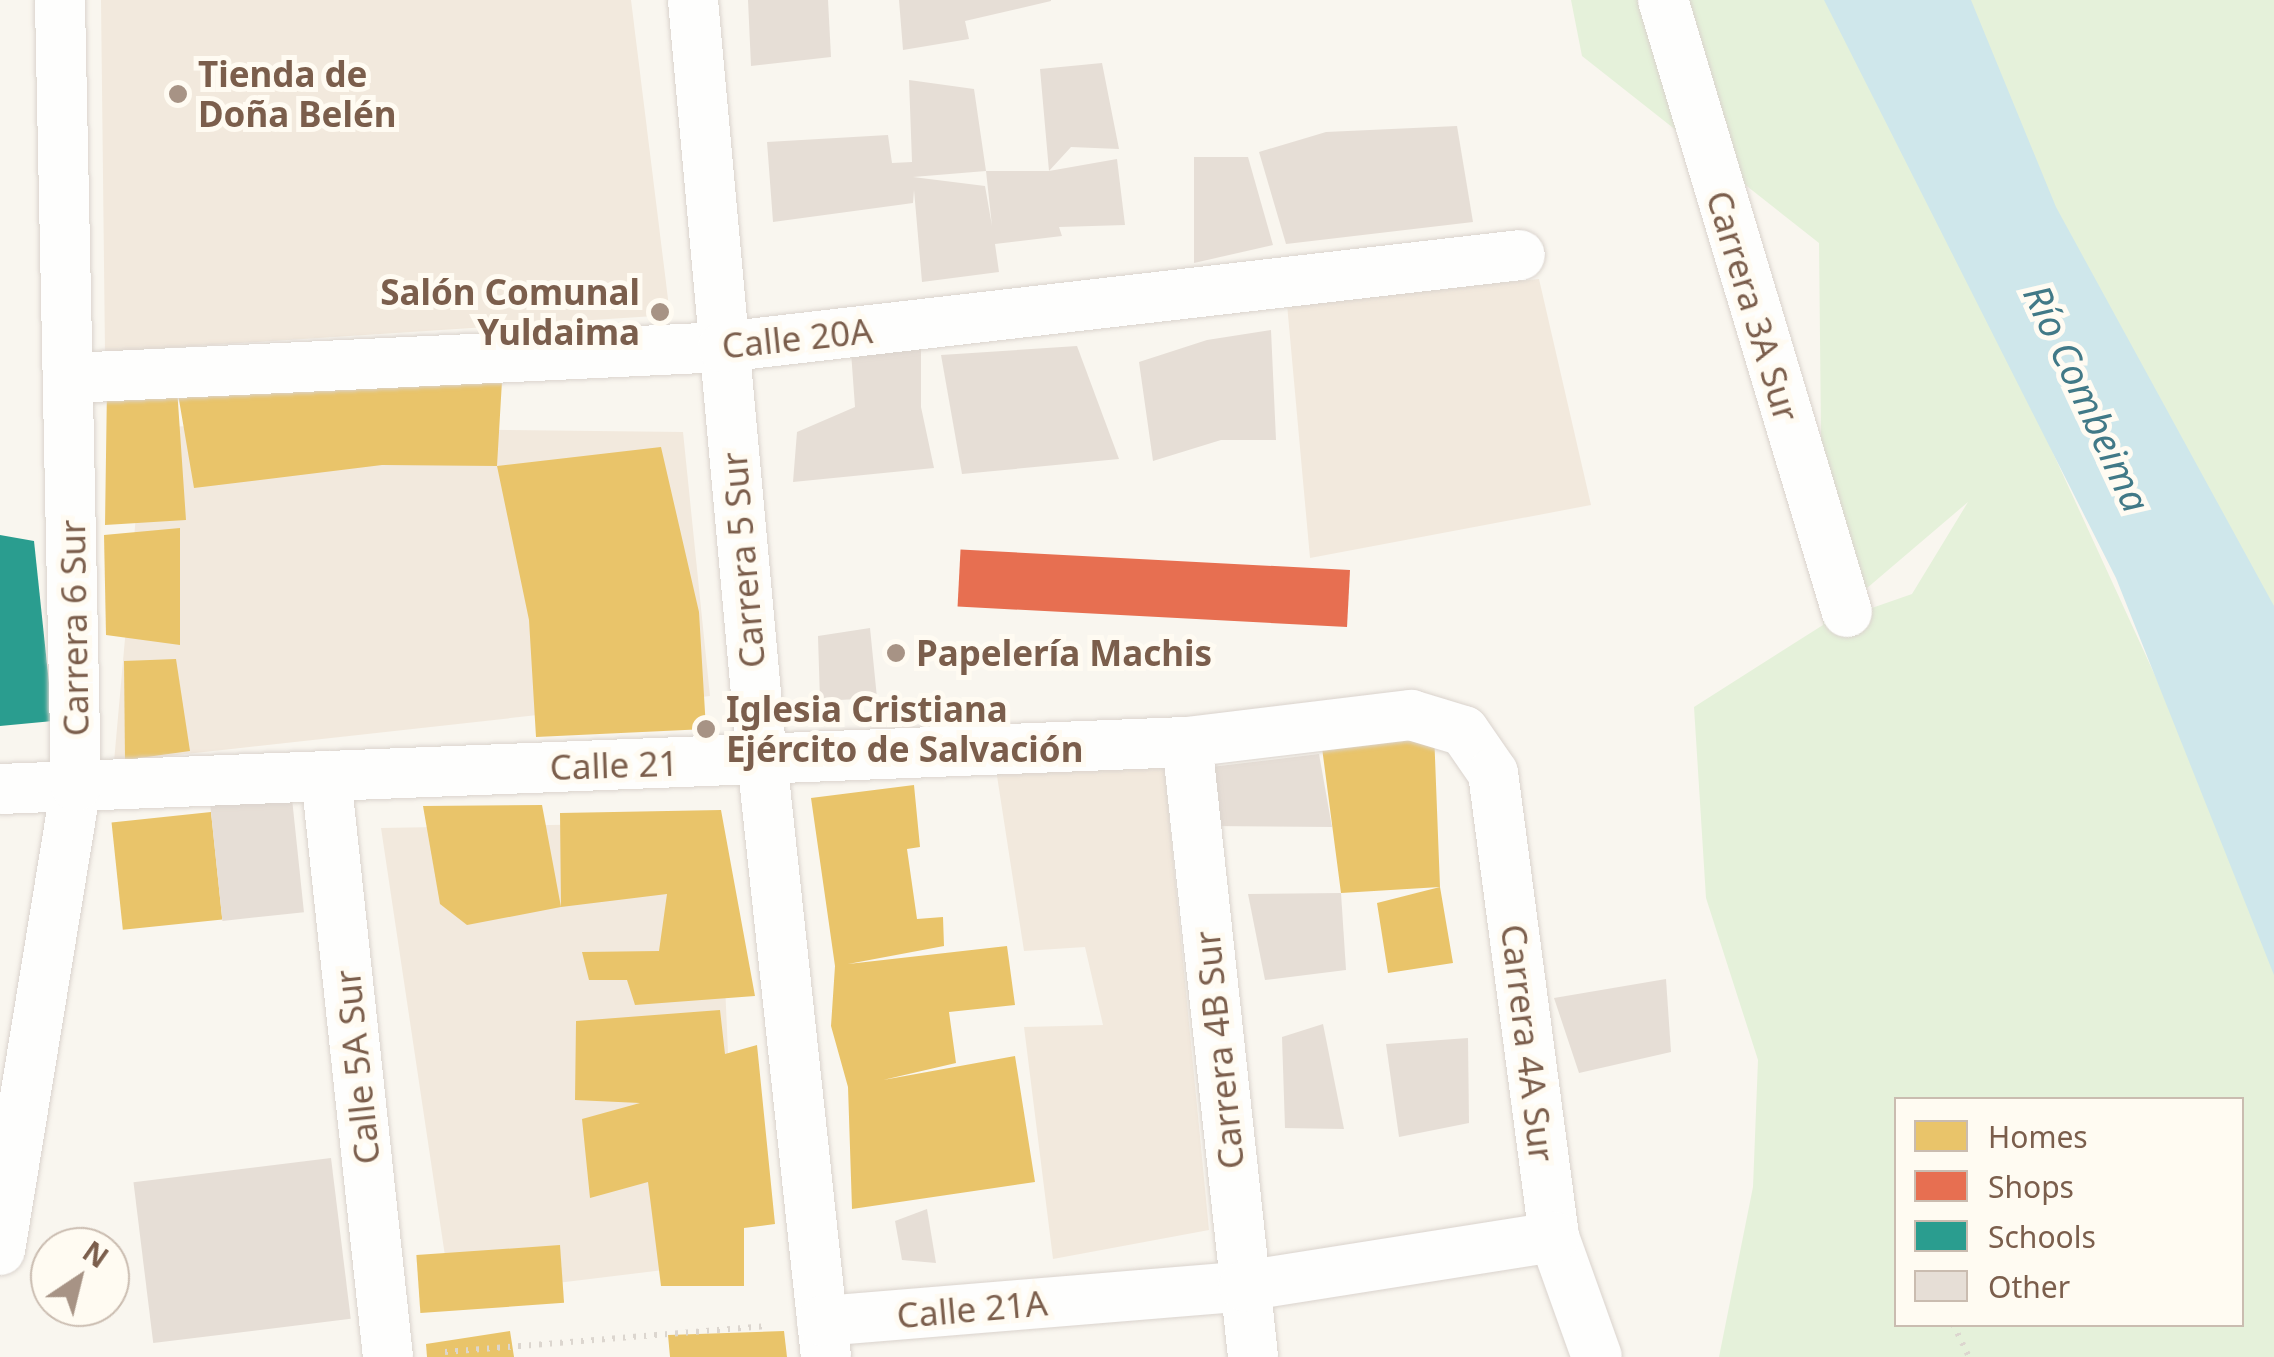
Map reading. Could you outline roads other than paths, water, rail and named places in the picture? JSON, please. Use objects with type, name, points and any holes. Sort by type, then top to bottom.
[{"type":"street","name":"Carrera 6 Sur","points":[[0,1250],[76,786],[71,378],[60,0]]},
{"type":"street","name":"Carrera 5 Sur","points":[[692,0],[762,759],[824,1339]]},
{"type":"street","name":"Carrera 3A Sur","points":[[1662,0],[1846,612]]},
{"type":"street","name":"Calle 20A","points":[[71,378],[723,347],[1520,255]]},
{"type":"street","name":"Calle 21","points":[[0,790],[1187,742],[1411,715],[1464,731]]},
{"type":"street","name":"Carrera 4A Sur","points":[[1464,731],[1494,772],[1554,1237],[1597,1357]]},
{"type":"street","name":"Carrera 4B Sur","points":[[1187,742],[1254,1357]]},
{"type":"street","name":"Calle 5A Sur","points":[[326,776],[388,1357]]},
{"type":"street","name":"Calle 21A","points":[[824,1339],[1244,1286],[1554,1237]]},
{"type":"water","name":"Río Combeima","points":[[1824,0],[1971,0],[2056,207],[2274,606],[2274,975],[2116,578]]},
{"type":"place","name":"Tienda de Doña Belén","points":[[178,94]]},
{"type":"place","name":"Salón Comunal Yuldaima","points":[[660,312]]},
{"type":"place","name":"Papelería Machis","points":[[896,653]]},
{"type":"place","name":"Iglesia Cristiana Ejército de Salvación","points":[[706,729]]}]
